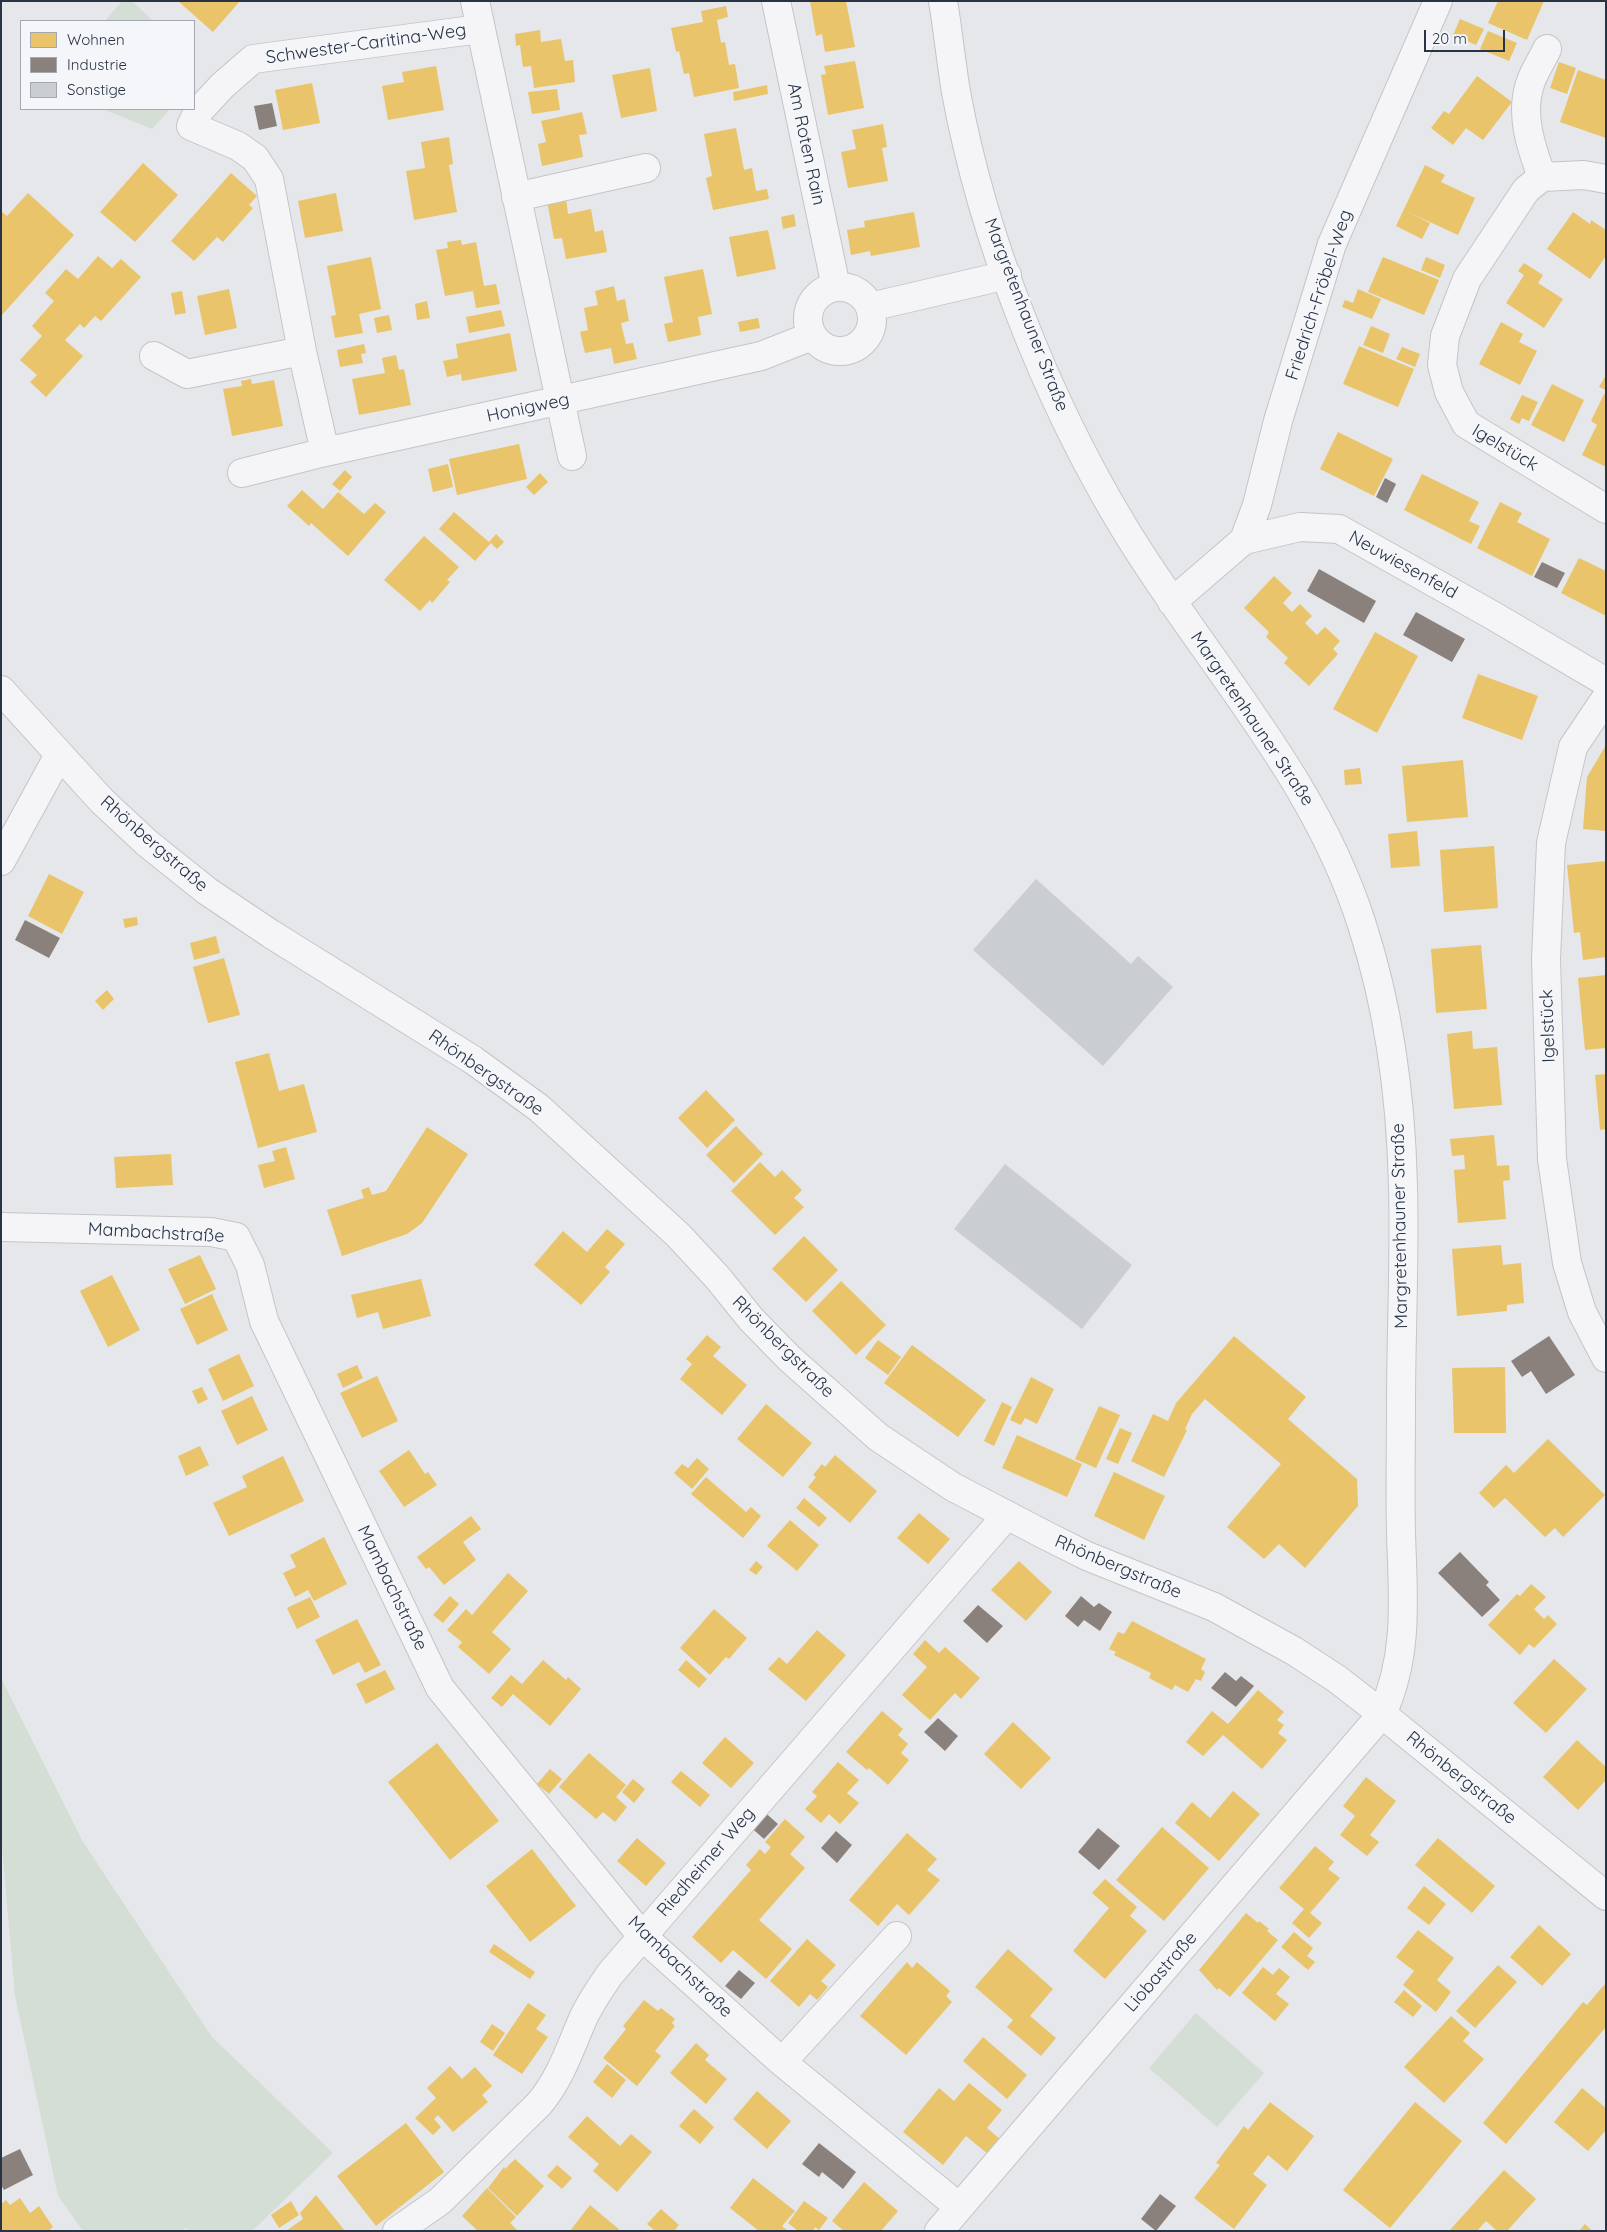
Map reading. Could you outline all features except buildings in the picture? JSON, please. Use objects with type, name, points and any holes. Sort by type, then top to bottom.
[{"type":"street","points":[[475,1],[572,456]]},
{"type":"street","name":"Am Roten Rain","points":[[776,1],[836,287]]},
{"type":"street","name":"Margretenhauner Straße","points":[[943,1],[956,92],[983,202],[1007,276],[1033,346],[1064,417],[1123,526],[1172,602],[1275,748],[1308,801],[1338,861],[1358,914],[1378,983],[1399,1114],[1404,1184],[1400,1420],[1403,1627],[1400,1665],[1382,1714]]},
{"type":"street","name":"Friedrich-Fröbel-Weg","points":[[1244,540],[1257,505],[1278,421],[1332,244],[1438,1]]},
{"type":"street","name":"Schwester-Caritina-Weg","points":[[302,351],[269,179],[255,158],[238,146],[191,126],[197,113],[253,59],[480,29]]},
{"type":"street","points":[[1547,49],[1531,82],[1526,116],[1531,148],[1542,177],[1584,176],[1606,179]]},
{"type":"street","points":[[516,197],[646,168]]},
{"type":"street","name":"Igelstück","points":[[1542,177],[1526,190],[1468,280],[1445,336],[1442,365],[1449,392],[1466,424],[1606,509]]},
{"type":"street","points":[[870,307],[1007,276]]},
{"type":"street","points":[[836,287],[856,291],[870,307],[872,321],[868,334],[860,344],[848,350],[834,351],[822,346],[812,336],[808,324],[808,311],[814,299],[824,291],[836,287]]},
{"type":"street","name":"Honigweg","points":[[242,473],[324,452],[762,356],[812,336]]},
{"type":"street","points":[[154,356],[187,374],[302,351],[324,452]]},
{"type":"street","name":"Neuwiesenfeld","points":[[1172,602],[1244,540],[1300,527],[1339,529],[1606,682]]},
{"type":"street","name":"Rhönbergstraße","points":[[1,690],[102,800],[147,843],[207,891],[271,934],[473,1060],[539,1108],[678,1235],[751,1319],[878,1437],[952,1487],[1087,1556],[1214,1607],[1294,1651],[1336,1679],[1382,1714],[1606,1896]]},
{"type":"street","name":"Igelstück","points":[[1606,698],[1572,747],[1551,843],[1546,959],[1552,1159],[1567,1263],[1582,1312],[1606,1358]]},
{"type":"street","points":[[1,861],[59,755]]},
{"type":"street","name":"Mambachstraße","points":[[1,1226],[211,1232],[236,1237],[250,1265],[264,1321],[440,1688],[642,1936],[782,2062],[959,2208]]},
{"type":"street","name":"Riedheimer Weg","points":[[397,2231],[440,2201],[539,2104],[556,2081],[595,1996],[610,1974],[1007,1515]]},
{"type":"street","name":"Liobastraße","points":[[939,2231],[1382,1714]]},
{"type":"street","points":[[782,2062],[897,1936]]},
{"type":"shaded area","points":[[122,1],[132,1],[152,20],[106,20]]},
{"type":"shaded area","points":[[105,110],[169,110],[152,129]]},
{"type":"shaded area","points":[[1,1678],[83,1842],[212,2037],[333,2153],[252,2231],[191,2231],[186,2228],[183,2231],[83,2231],[58,2196],[15,1996],[1,1835]]},
{"type":"shaded area","points":[[1196,2013],[1264,2073],[1217,2127],[1149,2068]]}]
